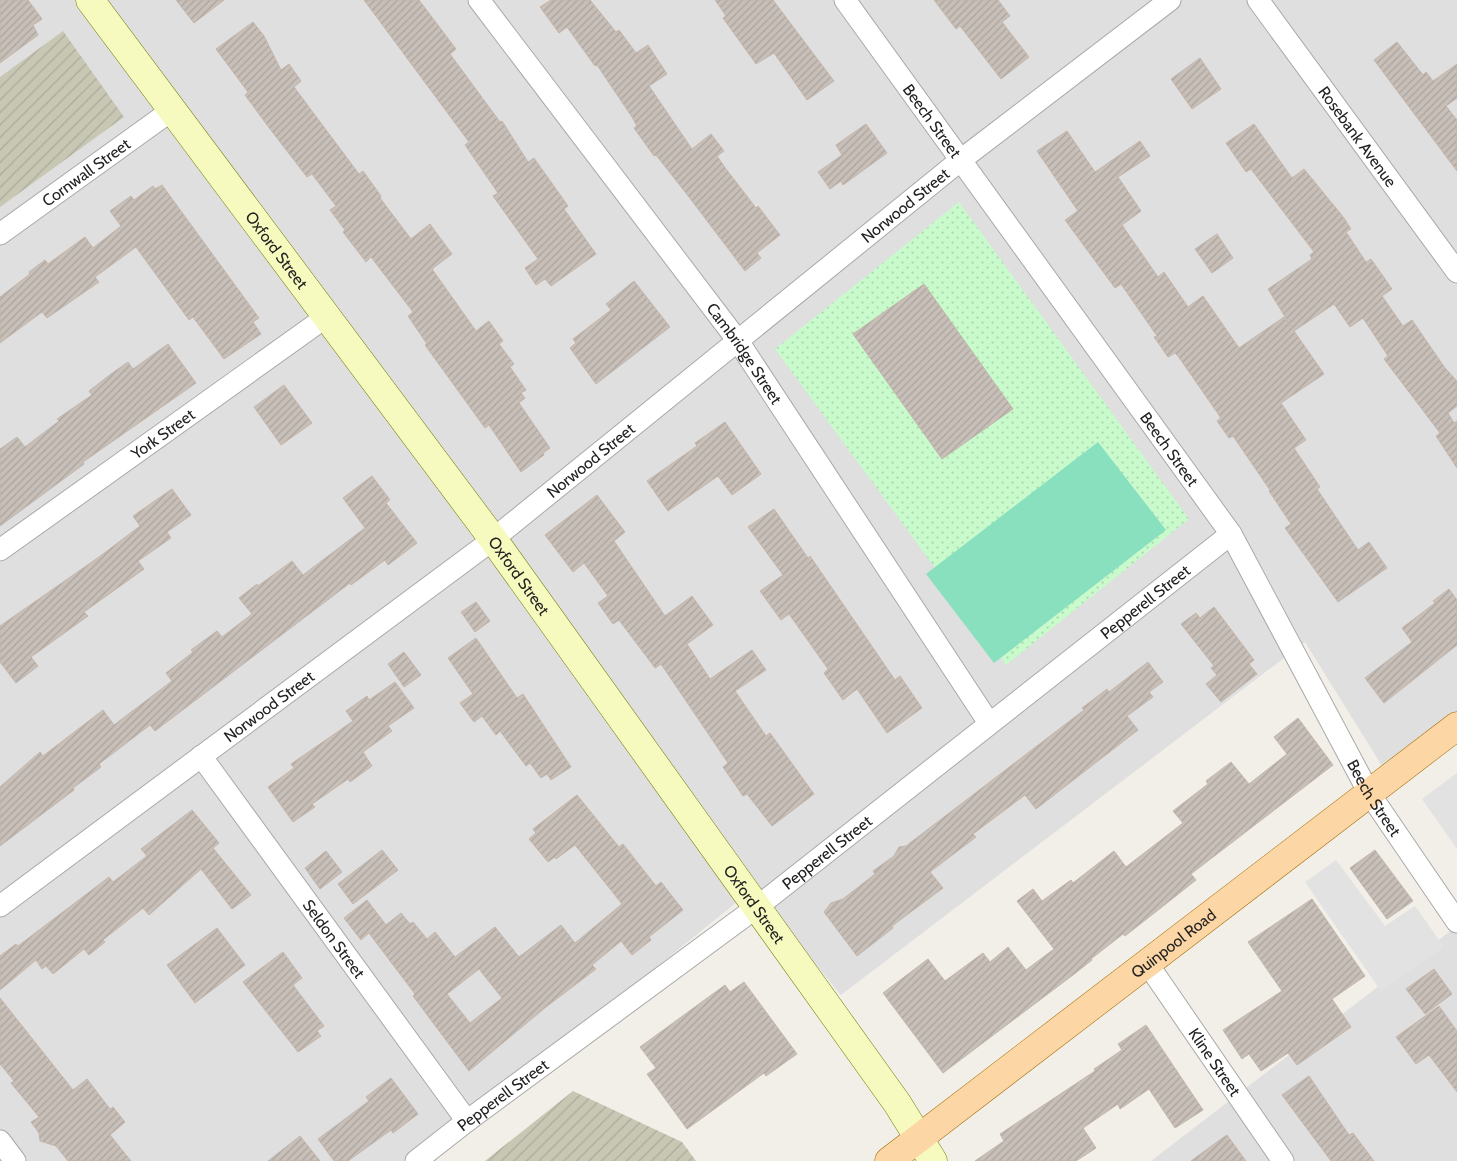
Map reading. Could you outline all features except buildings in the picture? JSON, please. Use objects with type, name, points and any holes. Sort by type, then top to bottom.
[{"type":"main road","name":"Oxford Street","points":[[90,0],[493,539],[897,1103],[926,1150]]},
{"type":"main road","name":"Quinpool Road","points":[[890,1161],[926,1150],[1147,963],[1457,726]]},
{"type":"street","name":"Cambridge Street","points":[[479,0],[738,341],[989,723]]},
{"type":"street","name":"Beech Street","points":[[845,0],[962,159],[1231,534],[1369,792],[1457,922]]},
{"type":"street","name":"Norwood Street","points":[[0,906],[493,539],[962,159],[1170,0]]},
{"type":"street","name":"Rosebank Avenue","points":[[1258,0],[1457,272]]},
{"type":"street","name":"Cornwall Street","points":[[0,234],[172,110]]},
{"type":"street","name":"York Street","points":[[0,550],[326,317]]},
{"type":"street","name":"Pepperell Street","points":[[416,1161],[467,1121],[758,907],[1231,534]]},
{"type":"street","name":"Seldon Street","points":[[201,756],[467,1121]]},
{"type":"street","name":"Kline Street","points":[[1147,963],[1284,1161]]},
{"type":"street","points":[[0,1140],[15,1161]]},
{"type":"shaded area","points":[[0,0],[1457,0],[1457,721],[1387,774],[1305,642],[841,995],[753,889],[417,1161],[22,1161],[0,1129]]},
{"type":"shaded area","points":[[63,31],[124,117],[0,207],[0,77]]},
{"type":"shaded area","points":[[1457,773],[1457,849],[1422,799]]},
{"type":"shaded area","points":[[1336,860],[1385,926],[1415,906],[1444,947],[1381,991],[1305,882]]},
{"type":"shaded area","points":[[1457,926],[1457,1161],[1151,1161]]},
{"type":"shaded area","points":[[573,1091],[682,1142],[696,1161],[485,1161]]},
{"type":"green space","points":[[959,202],[1189,519],[1006,665],[775,349]]},
{"type":"green space","points":[[1098,442],[1166,530],[994,663],[926,574]]}]
